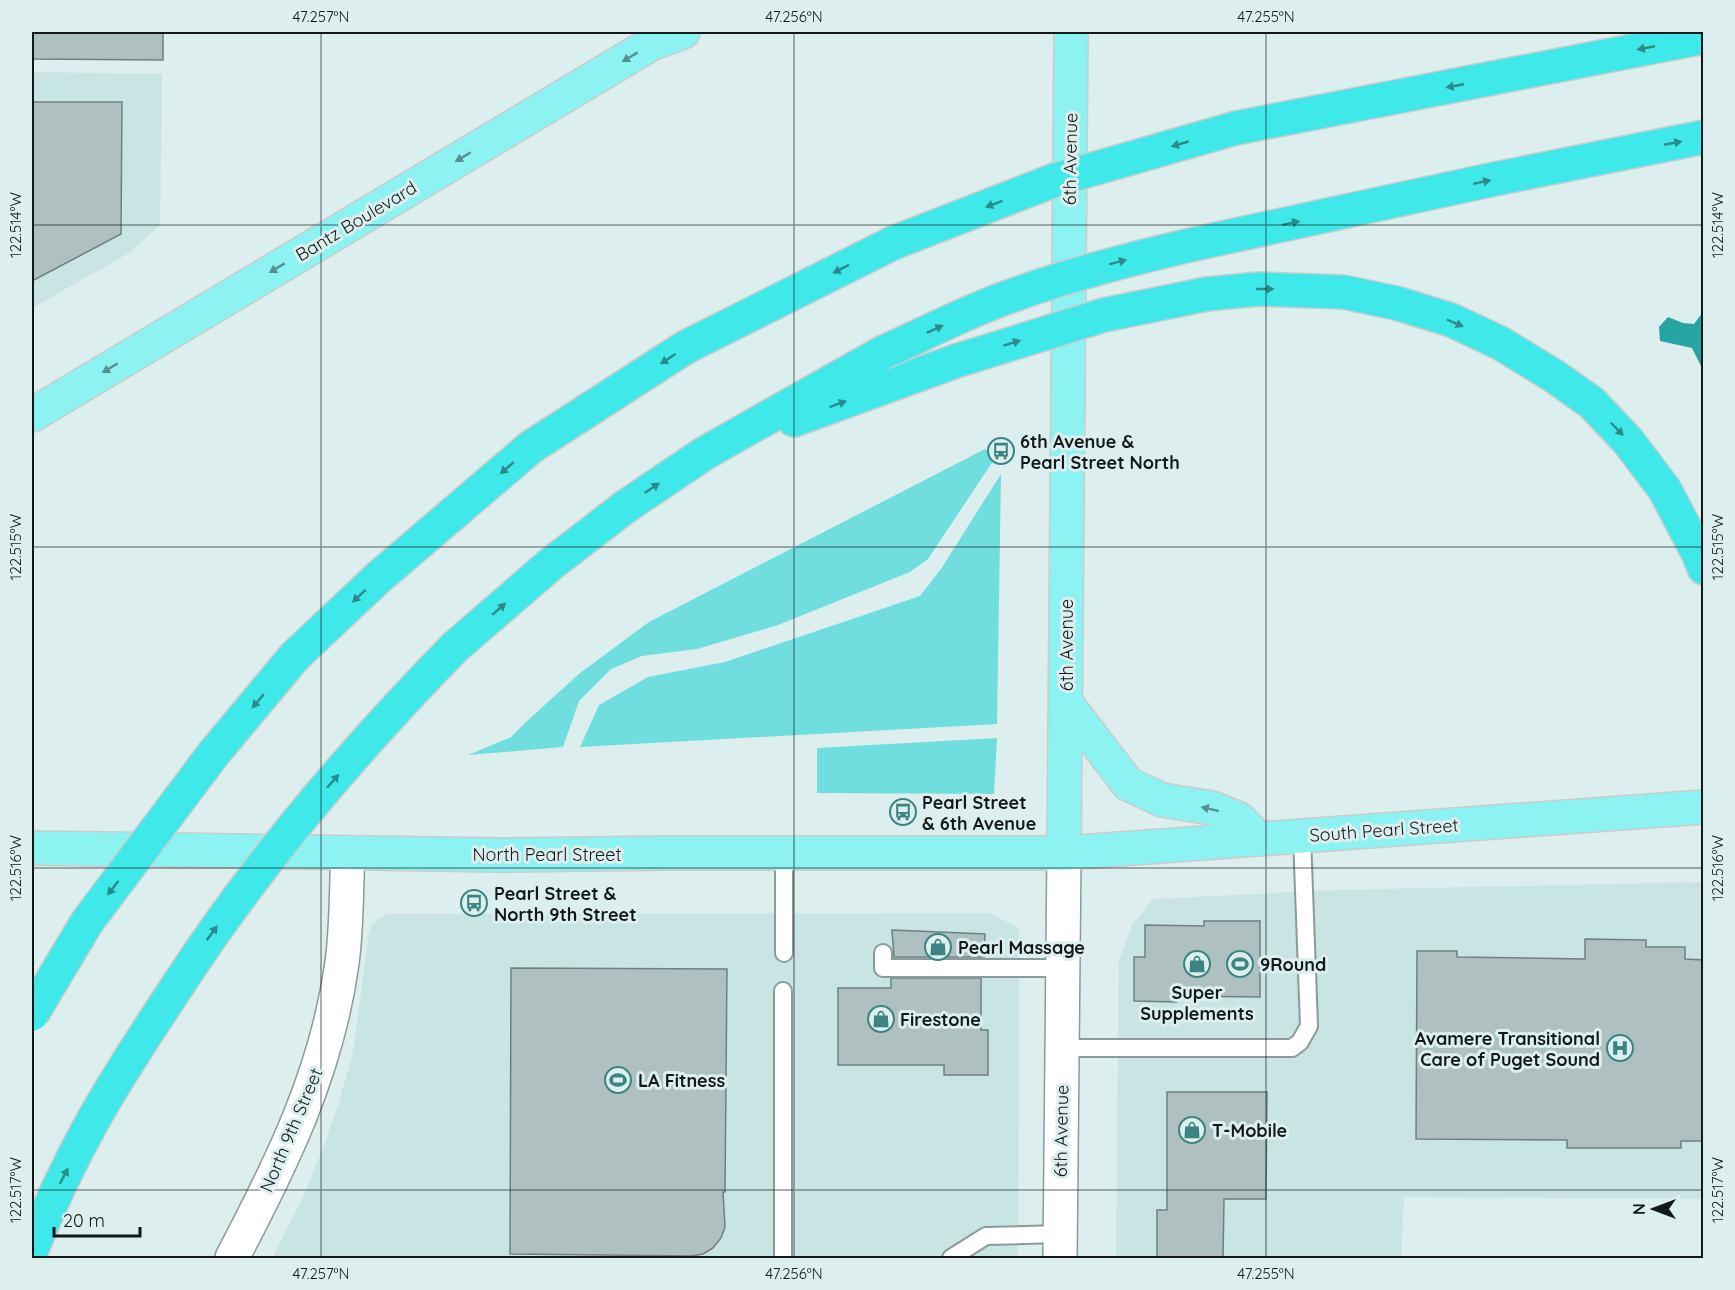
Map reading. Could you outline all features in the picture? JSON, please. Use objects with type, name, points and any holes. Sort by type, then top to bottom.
[{"type":"highway","points":[[32,1014],[87,922],[214,753],[296,656],[379,577],[531,447],[686,347],[893,243],[1056,180],[1236,128],[1704,37]]},
{"type":"highway","points":[[32,1249],[54,1196],[91,1123],[142,1040],[210,936],[287,834],[400,703],[455,647],[561,557],[625,507],[705,453],[882,354],[1009,296],[1098,267],[1151,253],[1478,182],[1704,137]]},
{"type":"highway","points":[[705,453],[956,361],[1104,315],[1207,294],[1259,289],[1343,292],[1396,303],[1440,317],[1500,343],[1554,376],[1592,403],[1628,441],[1665,489],[1704,568]]},
{"type":"main road","name":"Bantz Boulevard","points":[[32,415],[651,44],[682,32]]},
{"type":"main road","name":"6th Avenue","points":[[1064,853],[1071,32]]},
{"type":"main road","points":[[1066,703],[1128,784],[1162,800],[1212,808],[1239,819],[1258,838]]},
{"type":"main road","name":"South Pearl Street","points":[[1064,853],[1704,807]]},
{"type":"main road","name":"North Pearl Street","points":[[32,848],[500,855],[1064,853]]},
{"type":"street","name":"North 9th Street","points":[[234,1258],[296,1129],[324,1049],[342,962],[348,853]]},
{"type":"street","name":"6th Avenue","points":[[1060,1246],[1064,853]]},
{"type":"lane","points":[[1062,1048],[1292,1048],[1300,1042],[1309,1026],[1302,836]]},
{"type":"lane","points":[[784,853],[784,953]]},
{"type":"lane","points":[[883,953],[883,968],[1063,968]]},
{"type":"lane","points":[[783,991],[783,1258]]},
{"type":"lane","points":[[951,1258],[986,1236],[1060,1246]]},
{"type":"shaded area","points":[[32,72],[162,74],[160,225],[129,253],[32,308]]},
{"type":"shaded area","points":[[1703,312],[1704,365],[1701,366],[1692,348],[1660,341],[1659,327],[1668,317],[1683,323],[1694,324]]},
{"type":"shaded area","points":[[985,449],[997,455],[928,559],[910,572],[778,625],[697,649],[642,656],[611,669],[579,701],[563,747],[468,755],[511,737],[580,673],[649,622]]},
{"type":"shaded area","points":[[1001,474],[997,724],[580,747],[599,705],[648,677],[725,662],[920,596],[941,569]]},
{"type":"shaded area","points":[[997,738],[994,794],[817,793],[817,748]]},
{"type":"shaded area","points":[[1703,882],[1703,1199],[1404,1197],[1401,1258],[1116,1258],[1119,961],[1132,925],[1153,899],[1337,890]]},
{"type":"shaded area","points":[[990,913],[1019,928],[1018,1258],[272,1258],[302,1199],[339,1102],[353,1052],[369,933],[372,925],[388,914]]},
{"type":"building","points":[[32,32],[163,32],[163,60],[32,59]]},
{"type":"building","points":[[32,102],[122,102],[121,234],[32,281]]},
{"type":"building","points":[[1204,921],[1260,921],[1260,997],[1177,996],[1177,1002],[1134,1001],[1134,957],[1145,957],[1145,925],[1204,926]]},
{"type":"building","name":"Pearl Massage","points":[[892,930],[985,934],[984,957],[894,957]]},
{"type":"building","name":"Avamere Transitional Care of Puget Sound","points":[[1585,939],[1646,940],[1646,947],[1685,947],[1685,959],[1704,960],[1704,1141],[1681,1141],[1681,1148],[1567,1148],[1567,1140],[1416,1139],[1417,951],[1457,951],[1457,957],[1585,959]]},
{"type":"building","name":"LA Fitness","points":[[511,968],[727,969],[725,1192],[723,1192],[725,1227],[721,1238],[713,1248],[703,1254],[692,1256],[510,1254]]},
{"type":"building","points":[[891,978],[981,978],[981,1030],[988,1030],[988,1075],[944,1075],[944,1065],[838,1065],[838,988],[891,988]]},
{"type":"building","points":[[1167,1092],[1267,1092],[1266,1199],[1224,1199],[1223,1258],[1157,1258],[1157,1210],[1167,1210]]},
{"type":"place","name":"6th Avenue & Pearl Street North","points":[[1001,451]]},
{"type":"place","name":"Pearl Street & 6th Avenue","points":[[903,812]]},
{"type":"place","name":"Pearl Street & North 9th Street","points":[[474,903]]},
{"type":"place","name":"Pearl Massage","points":[[938,947]]},
{"type":"place","name":"Super Supplements","points":[[1197,964]]},
{"type":"place","name":"9Round","points":[[1240,964]]},
{"type":"place","name":"Firestone","points":[[881,1019]]},
{"type":"place","name":"Avamere Transitional Care of Puget Sound","points":[[1620,1048]]},
{"type":"place","name":"LA Fitness","points":[[618,1080]]},
{"type":"place","name":"T-Mobile","points":[[1192,1130]]}]
